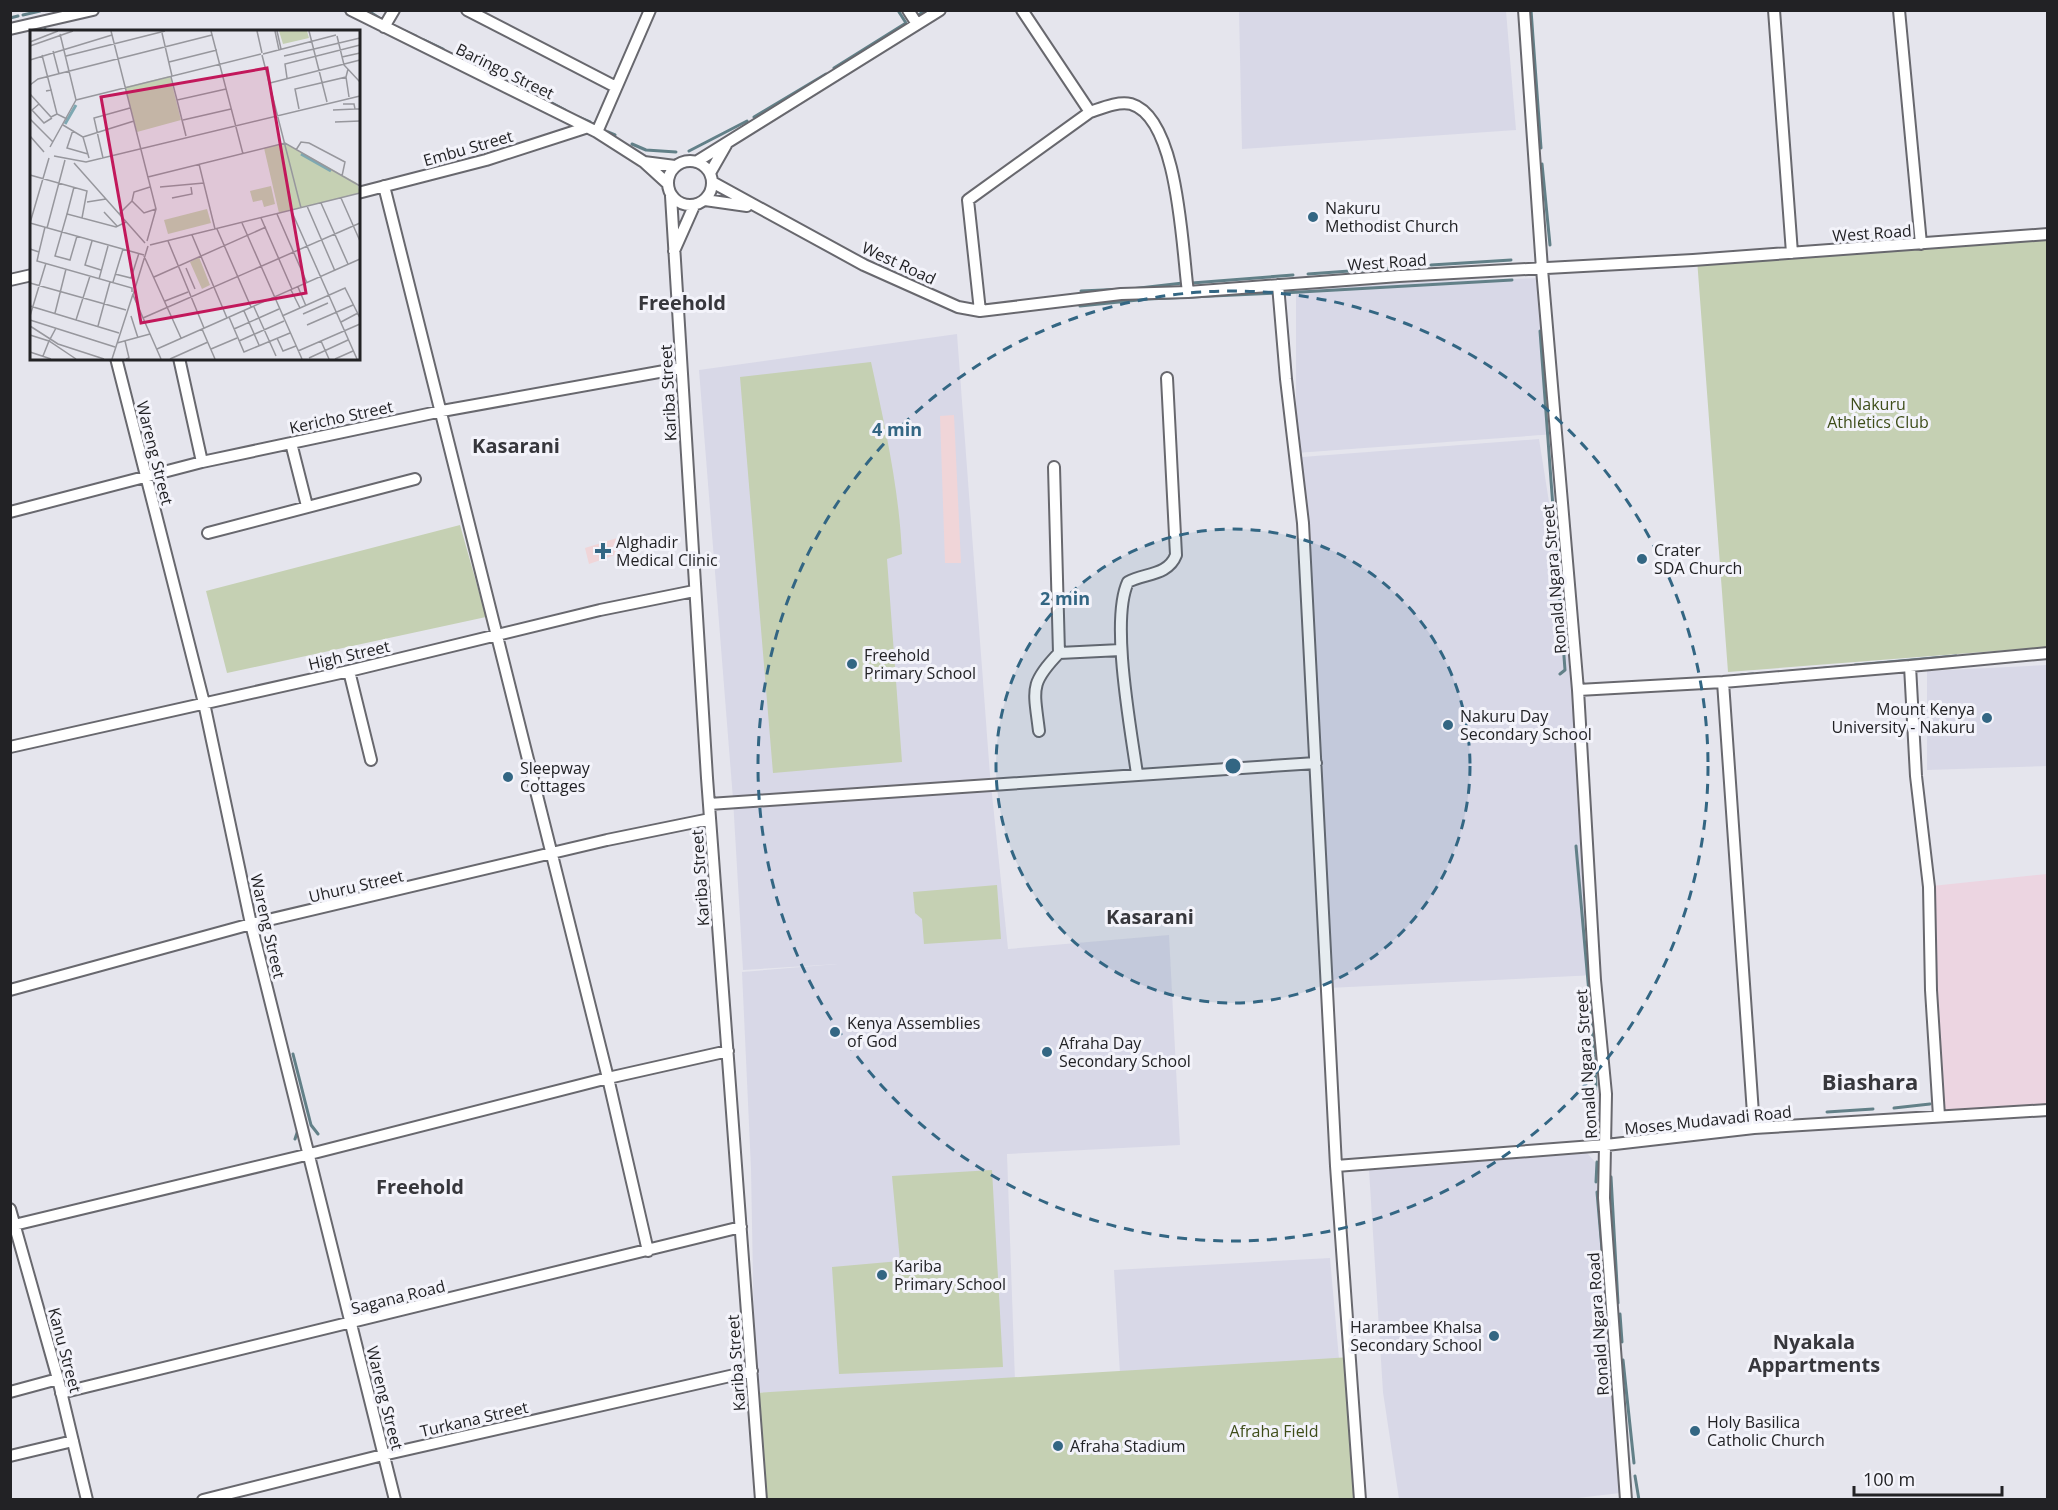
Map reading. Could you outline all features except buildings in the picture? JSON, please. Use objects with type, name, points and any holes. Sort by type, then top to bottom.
[{"type":"street","points":[[10,29],[37,27],[93,10]]},
{"type":"street","name":"Baringo Street","points":[[351,10],[597,132],[644,162],[667,183]]},
{"type":"street","points":[[384,27],[394,10]]},
{"type":"street","points":[[467,10],[616,87]]},
{"type":"street","points":[[597,132],[650,10]]},
{"type":"street","points":[[908,10],[917,24]]},
{"type":"street","points":[[727,142],[711,177],[711,192],[705,200],[694,206],[681,205],[671,196],[667,183],[675,166],[685,161],[696,162],[727,142],[940,10]]},
{"type":"street","points":[[1022,10],[1090,112]]},
{"type":"street","name":"Ronald Ngara Street","points":[[1524,10],[1542,269],[1578,690],[1595,980],[1606,1094],[1606,1145]]},
{"type":"street","points":[[1774,10],[1792,253]]},
{"type":"street","points":[[1899,10],[1921,244]]},
{"type":"street","points":[[980,311],[967,208],[968,200],[1090,112],[1113,105],[1130,104],[1149,117],[1164,139],[1177,202],[1188,292]]},
{"type":"street","name":"Embu Street","points":[[360,192],[486,160],[585,128]]},
{"type":"street","name":"Baringo Street","points":[[644,162],[675,166]]},
{"type":"street","points":[[696,162],[711,177]]},
{"type":"street","name":"West Road","points":[[711,177],[753,206],[864,265],[958,307],[980,311],[1121,294],[1188,292],[1792,253],[2048,234]]},
{"type":"street","points":[[384,186],[608,1078],[648,1251]]},
{"type":"street","name":"Kariba Street","points":[[671,196],[694,591],[761,1500]]},
{"type":"street","name":"West Road","points":[[705,200],[753,206]]},
{"type":"street","points":[[673,255],[694,206]]},
{"type":"street","points":[[10,280],[30,275]]},
{"type":"street","points":[[1278,285],[1286,379],[1303,523],[1336,1166],[1360,1500]]},
{"type":"street","name":"Wareng Street","points":[[116,360],[204,703],[251,924],[395,1500]]},
{"type":"street","points":[[179,360],[202,462]]},
{"type":"street","name":"Kericho Street","points":[[10,512],[202,462],[442,411],[681,368]]},
{"type":"street","points":[[1137,774],[1121,650],[1124,596],[1128,582],[1156,573],[1172,562],[1176,555],[1167,378]]},
{"type":"street","points":[[291,443],[307,506]]},
{"type":"street","points":[[1054,467],[1059,653]]},
{"type":"street","points":[[208,533],[415,479]]},
{"type":"street","name":"High Street","points":[[10,747],[348,671],[495,634],[694,591]]},
{"type":"street","points":[[1039,731],[1035,684],[1042,670],[1059,653],[1121,650]]},
{"type":"street","points":[[1578,690],[1723,682],[2048,653]]},
{"type":"street","points":[[1910,666],[1916,776],[1929,887],[1931,990],[1940,1116]]},
{"type":"street","points":[[348,671],[371,760]]},
{"type":"street","points":[[1723,682],[1754,1128]]},
{"type":"street","points":[[709,804],[1316,763]]},
{"type":"street","name":"Uhuru Street","points":[[10,990],[251,924],[710,819]]},
{"type":"street","points":[[12,1225],[310,1154],[608,1078],[728,1051]]},
{"type":"street","name":"Moses Mudavadi Road","points":[[1336,1166],[1606,1145],[1754,1128],[2048,1110]]},
{"type":"street","name":"Ronald Ngara Road","points":[[1606,1145],[1604,1198],[1626,1500]]},
{"type":"street","name":"Kanu Street","points":[[10,1209],[12,1225],[58,1379],[87,1500]]},
{"type":"street","name":"Sagana Road","points":[[61,1393],[352,1324],[741,1227]]},
{"type":"street","name":"Turkana Street","points":[[203,1500],[383,1455],[752,1371]]},
{"type":"street","points":[[10,1392],[58,1379]]},
{"type":"street","points":[[10,1456],[73,1441]]},
{"type":"shaded area","points":[[1239,11],[1506,11],[1516,130],[1242,149]]},
{"type":"shaded area","points":[[1541,278],[1555,434],[1296,453],[1296,286]]},
{"type":"shaded area","points":[[957,334],[990,775],[1008,949],[1169,935],[1180,1145],[1007,1154],[1015,1381],[755,1393],[751,1168],[742,972],[838,964],[743,970],[733,799],[699,370]]},
{"type":"shaded area","points":[[954,415],[961,563],[945,563],[940,416]]},
{"type":"shaded area","name":"Nakuru Day Secondary School","points":[[1539,439],[1579,691],[1596,975],[1328,988],[1302,457]]},
{"type":"shaded area","name":"Alghadir Medical Clinic","points":[[617,538],[621,553],[589,564],[585,548]]},
{"type":"shaded area","name":"Mount Kenya University - Nakuru","points":[[2047,665],[2047,766],[1927,770],[1927,671]]},
{"type":"shaded area","points":[[2047,874],[2047,1107],[1944,1115],[1932,886]]},
{"type":"shaded area","name":"Harambee Khalsa Secondary School","points":[[1587,1153],[1596,1163],[1620,1493],[1561,1500],[1399,1499],[1383,1392],[1369,1170]]},
{"type":"shaded area","points":[[1330,1258],[1339,1359],[1120,1374],[1114,1270]]},
{"type":"green space","name":"Nakuru Athletics Club","points":[[2047,229],[2047,647],[1728,672],[1697,259]]},
{"type":"green space","points":[[871,362],[891,457],[902,554],[887,559],[902,762],[773,773],[740,377]]},
{"type":"green space","points":[[460,525],[486,617],[227,673],[206,591]]},
{"type":"green space","points":[[997,885],[1001,939],[924,944],[922,919],[915,913],[913,892]]},
{"type":"green space","points":[[992,1170],[1003,1367],[839,1374],[832,1267],[900,1261],[892,1176]]},
{"type":"green space","name":"Afraha Field","points":[[1351,1357],[1363,1499],[761,1499],[755,1393]]},
{"type":"waterway","points":[[917,16],[926,10]]},
{"type":"waterway","points":[[1531,10],[1541,148]]},
{"type":"waterway","points":[[23,15],[40,11]]},
{"type":"waterway","points":[[370,12],[381,19]]},
{"type":"waterway","points":[[834,68],[906,23],[899,12]]},
{"type":"waterway","points":[[10,18],[18,16]]},
{"type":"waterway","points":[[405,31],[416,36]]},
{"type":"waterway","points":[[424,40],[443,49]]},
{"type":"waterway","points":[[466,61],[482,69]]},
{"type":"waterway","points":[[754,117],[826,74]]},
{"type":"waterway","points":[[504,80],[519,87]]},
{"type":"waterway","points":[[526,90],[546,100]]},
{"type":"waterway","points":[[552,103],[565,110]]},
{"type":"waterway","points":[[578,117],[590,122]]},
{"type":"waterway","points":[[689,151],[747,121]]},
{"type":"waterway","points":[[608,132],[615,135]]},
{"type":"waterway","points":[[632,144],[646,150],[676,152]]},
{"type":"waterway","points":[[1542,164],[1550,245]]},
{"type":"waterway","points":[[1907,231],[1916,232]]},
{"type":"waterway","points":[[1431,265],[1511,260]]},
{"type":"waterway","points":[[1308,274],[1419,266]]},
{"type":"waterway","points":[[1192,283],[1293,275]]},
{"type":"waterway","points":[[1283,293],[1512,280]]},
{"type":"waterway","points":[[1131,289],[1183,283]]},
{"type":"waterway","points":[[1081,291],[1125,289]]},
{"type":"waterway","points":[[1080,306],[1148,299],[1275,293]]},
{"type":"waterway","points":[[1540,331],[1565,670],[1560,674]]},
{"type":"waterway","points":[[1855,665],[1956,656]]},
{"type":"waterway","points":[[1783,672],[1839,667]]},
{"type":"waterway","points":[[1741,675],[1753,674]]},
{"type":"waterway","points":[[1576,846],[1593,1038],[1596,1085],[1594,1097]]},
{"type":"waterway","points":[[293,1054],[311,1125],[318,1134]]},
{"type":"waterway","points":[[1894,1108],[1930,1104]]},
{"type":"waterway","points":[[1827,1112],[1873,1109]]},
{"type":"waterway","points":[[295,1139],[298,1130]]},
{"type":"waterway","points":[[1596,1182],[1597,1162]]},
{"type":"waterway","points":[[1611,1177],[1618,1303]]},
{"type":"waterway","points":[[1597,1192],[1607,1307]]},
{"type":"waterway","points":[[1620,1314],[1622,1342]]},
{"type":"waterway","points":[[1623,1360],[1634,1463]]},
{"type":"waterway","points":[[1635,1476],[1639,1500]]},
{"type":"place","name":"Nakuru Methodist Church","points":[[1313,217]]},
{"type":"place","name":"Alghadir Medical Clinic","points":[[603,551]]},
{"type":"place","name":"Crater SDA Church","points":[[1642,559]]},
{"type":"place","name":"Freehold Primary School","points":[[852,664]]},
{"type":"place","name":"Mount Kenya University - Nakuru","points":[[1987,718]]},
{"type":"place","name":"Nakuru Day Secondary School","points":[[1448,725]]},
{"type":"place","name":"Sleepway Cottages","points":[[508,777]]},
{"type":"place","name":"Kenya Assemblies of God","points":[[835,1032]]},
{"type":"place","name":"Afraha Day Secondary School","points":[[1047,1052]]},
{"type":"place","name":"Kariba Primary School","points":[[882,1275]]},
{"type":"place","name":"Harambee Khalsa Secondary School","points":[[1494,1336]]},
{"type":"place","name":"Holy Basilica Catholic Church","points":[[1695,1431]]},
{"type":"place","name":"Afraha Stadium","points":[[1058,1446]]},
{"type":"district","name":"Freehold","points":[[682,302]]},
{"type":"district","name":"Kasarani","points":[[516,445]]},
{"type":"district","name":"Kasarani","points":[[1150,916]]},
{"type":"district","name":"Biashara","points":[[1870,1081]]},
{"type":"district","name":"Freehold","points":[[420,1186]]},
{"type":"district","name":"Nyakala Appartments","points":[[1814,1352]]}]
